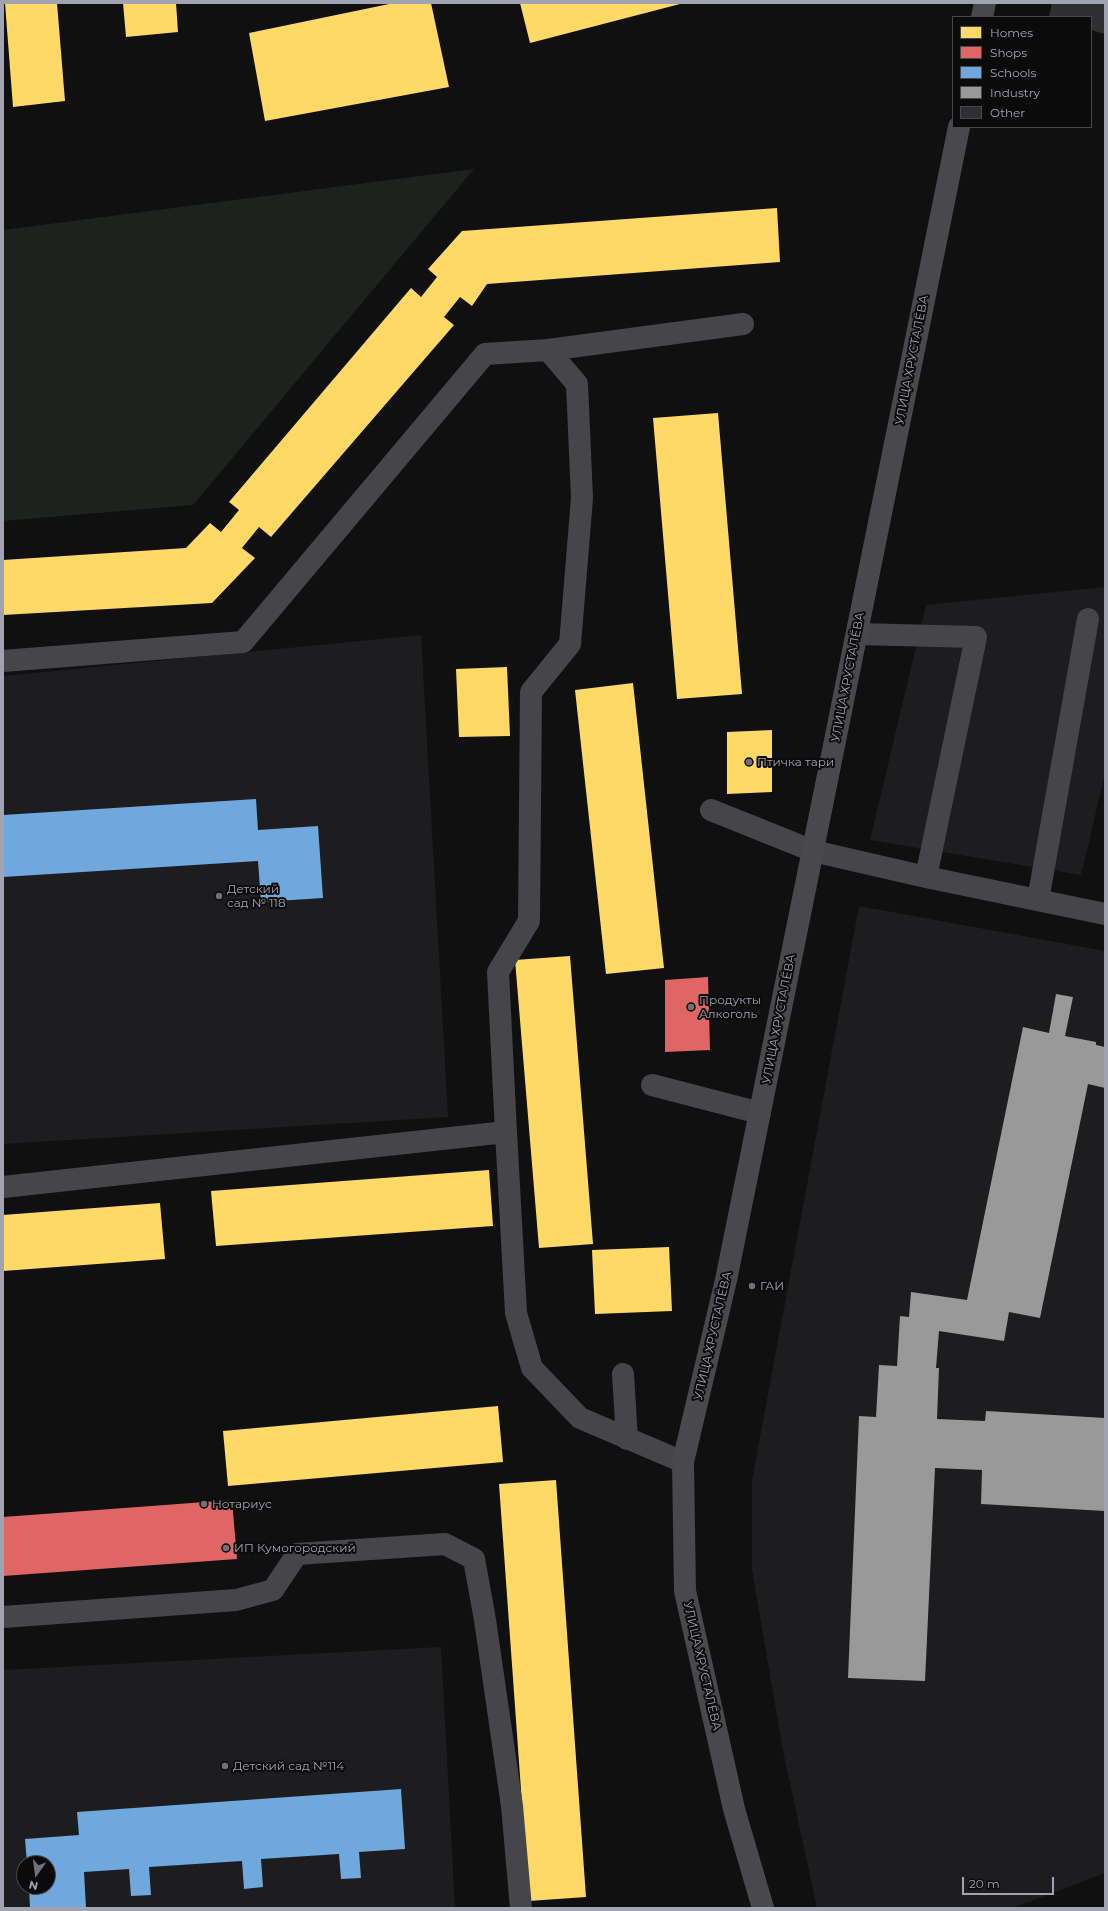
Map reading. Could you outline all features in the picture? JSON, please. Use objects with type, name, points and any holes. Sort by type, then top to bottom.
[{"type":"main road","points":[[982,16],[985,3]]},
{"type":"main road","name":"УЛИЦА ХРУСТАЛЁВА","points":[[763,1908],[734,1809],[685,1591],[683,1462],[726,1280],[959,128]]},
{"type":"street","points":[[3,661],[243,642],[485,354],[548,350],[743,324]]},
{"type":"street","points":[[548,350],[577,384],[582,498],[570,644],[531,692],[529,921],[498,972],[516,1313],[532,1368],[580,1418],[683,1462]]},
{"type":"street","points":[[1038,900],[1088,618]]},
{"type":"street","points":[[857,634],[976,637],[926,877]]},
{"type":"street","points":[[711,810],[813,851],[926,877],[1105,914]]},
{"type":"street","points":[[652,1085],[760,1113]]},
{"type":"street","points":[[3,1187],[506,1132]]},
{"type":"street","points":[[623,1374],[627,1439]]},
{"type":"street","points":[[3,1617],[236,1600],[274,1590],[297,1554],[444,1544],[474,1559],[485,1620],[512,1806],[521,1908]]},
{"type":"shaded area","points":[[474,169],[193,505],[3,521],[3,230]]},
{"type":"shaded area","points":[[1105,587],[1105,774],[1081,875],[870,840],[926,605]]},
{"type":"shaded area","name":"Детский сад № 118","points":[[421,635],[448,1117],[3,1144],[3,676]]},
{"type":"shaded area","points":[[859,906],[1105,951],[1105,1873],[1013,1908],[817,1908],[783,1751],[752,1570],[752,1480]]},
{"type":"shaded area","name":"Детский сад №114","points":[[441,1647],[455,1908],[3,1908],[3,1670]]},
{"type":"building: Homes","points":[[5,3],[57,3],[65,101],[13,107]]},
{"type":"building: Homes","points":[[123,3],[176,3],[178,32],[126,37]]},
{"type":"building: Homes","points":[[394,3],[431,3],[449,87],[265,121],[249,33]]},
{"type":"building: Homes","points":[[520,3],[680,3],[680,4],[530,43]]},
{"type":"building: Homes","points":[[777,208],[780,262],[487,284],[472,306],[460,297],[444,317],[454,325],[271,537],[259,527],[242,548],[255,558],[212,603],[3,615],[3,560],[186,548],[210,523],[221,532],[239,510],[229,502],[411,288],[421,297],[437,277],[428,269],[462,231]]},
{"type":"building: Homes","points":[[718,413],[742,694],[677,699],[653,418]]},
{"type":"building: Homes","points":[[507,667],[510,736],[459,737],[456,669]]},
{"type":"building: Homes","points":[[633,683],[664,968],[606,974],[575,690]]},
{"type":"building: Homes","name":"Птичка тари","points":[[772,730],[772,792],[727,794],[727,732]]},
{"type":"building: Homes","points":[[570,956],[593,1244],[539,1248],[515,960]]},
{"type":"building: Homes","points":[[489,1170],[493,1226],[216,1246],[211,1191]]},
{"type":"building: Homes","points":[[160,1203],[165,1259],[3,1271],[3,1215]]},
{"type":"building: Homes","points":[[669,1247],[672,1311],[595,1314],[592,1250]]},
{"type":"building: Homes","points":[[498,1406],[503,1462],[228,1486],[223,1431]]},
{"type":"building: Homes","points":[[556,1480],[586,1897],[529,1901],[499,1484]]},
{"type":"building: Shops","points":[[708,977],[710,1050],[665,1052],[665,980]]},
{"type":"building: Shops","points":[[232,1500],[237,1559],[3,1576],[3,1517]]},
{"type":"building: Schools","points":[[256,799],[258,830],[318,826],[323,898],[261,902],[258,861],[3,877],[3,815]]},
{"type":"building: Schools","points":[[401,1789],[405,1849],[359,1852],[361,1878],[341,1879],[339,1854],[261,1859],[263,1887],[244,1889],[242,1861],[149,1867],[151,1895],[131,1896],[129,1869],[84,1872],[86,1908],[30,1908],[29,1895],[56,1895],[56,1855],[26,1855],[25,1839],[79,1835],[77,1812]]},
{"type":"building: Industry","points":[[1056,994],[1073,997],[1065,1036],[1096,1042],[1096,1045],[1105,1047],[1105,1088],[1088,1084],[1040,1318],[1009,1312],[1004,1341],[939,1331],[936,1368],[939,1368],[937,1419],[985,1421],[986,1411],[1105,1418],[1105,1511],[981,1504],[982,1470],[935,1468],[925,1681],[848,1678],[859,1416],[876,1417],[879,1365],[897,1366],[900,1316],[909,1317],[911,1292],[967,1300],[1023,1027],[1049,1033]]},
{"type":"building: Other","points":[[1052,3],[1105,3],[1105,34],[1092,30],[1092,16],[1049,16]]},
{"type":"place","name":"Птичка тари","points":[[749,762]]},
{"type":"place","name":"Детский сад № 118","points":[[219,896]]},
{"type":"place","name":"Продукты Алкоголь","points":[[691,1007]]},
{"type":"place","name":"ГАИ","points":[[752,1286]]},
{"type":"place","name":"Нотариус","points":[[204,1504]]},
{"type":"place","name":"ИП Кумогородский","points":[[226,1548]]},
{"type":"place","name":"Детский сад №114","points":[[225,1766]]}]
